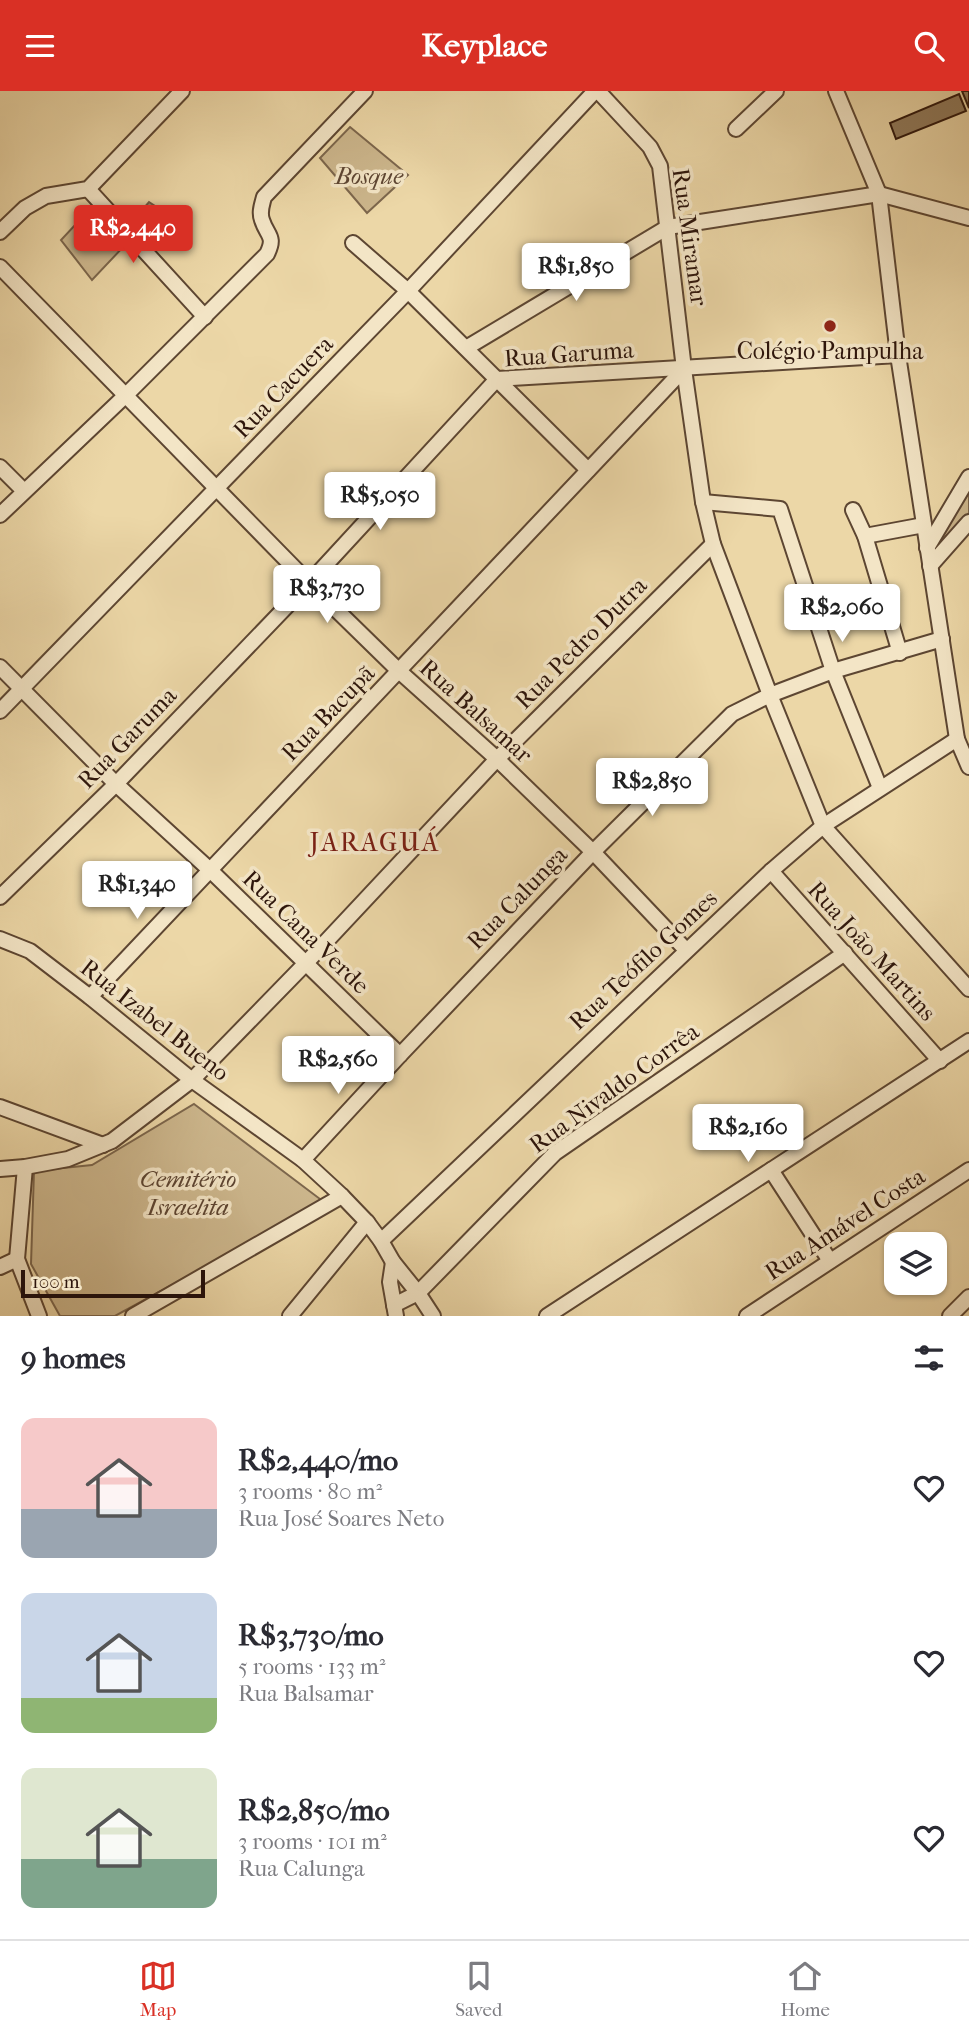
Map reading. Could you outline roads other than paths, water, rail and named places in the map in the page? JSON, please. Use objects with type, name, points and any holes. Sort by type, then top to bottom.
[{"type":"street","points":[[0,232],[25,208],[47,196],[88,189],[182,91]]},
{"type":"street","points":[[0,515],[126,395],[267,254],[271,237],[261,220],[260,209],[264,197],[365,91]]},
{"type":"street","name":"Rua Miramar","points":[[596,91],[650,147],[660,166],[684,369],[703,502],[713,544],[769,695],[823,826],[969,989]]},
{"type":"street","name":"Rua Cacuera","points":[[0,711],[408,291],[596,91]]},
{"type":"street","points":[[736,129],[776,91]]},
{"type":"street","points":[[836,91],[879,194],[898,355],[927,548],[957,739],[969,767]]},
{"type":"street","points":[[88,189],[205,317]]},
{"type":"street","points":[[466,348],[668,227],[879,194],[969,218]]},
{"type":"street","points":[[353,243],[408,291],[588,470]]},
{"type":"street","name":"Rua Balsamar","points":[[0,267],[309,583],[593,852],[686,950]]},
{"type":"street","name":"Rua Garuma","points":[[0,897],[116,783],[309,583],[496,379],[898,355]]},
{"type":"street","name":"Rua Bacupã","points":[[90,996],[684,369]]},
{"type":"street","points":[[0,467],[24,491]]},
{"type":"street","points":[[927,548],[969,477]]},
{"type":"street","points":[[703,502],[780,509],[833,671],[880,788]]},
{"type":"street","points":[[853,510],[865,536],[900,653]]},
{"type":"street","points":[[930,566],[969,522]]},
{"type":"street","points":[[865,536],[924,526]]},
{"type":"street","points":[[927,548],[969,539]]},
{"type":"street","name":"Rua Pedro Dutra","points":[[0,1169],[68,1159],[113,1141],[192,1080],[497,759],[713,544]]},
{"type":"street","name":"Rua Calunga","points":[[303,1160],[593,852],[732,714],[769,695],[833,671],[942,639]]},
{"type":"street","name":"Rua Cana Verde","points":[[0,667],[116,783],[400,1055]]},
{"type":"street","name":"Rua Teófilo Gomes","points":[[382,1241],[771,871],[823,826],[957,739]]},
{"type":"street","name":"Rua João Martins","points":[[771,871],[940,1061]]},
{"type":"street","name":"Rua Izabel Bueno","points":[[0,939],[30,951],[90,996],[192,1080],[303,1160],[367,1222],[433,1316]]},
{"type":"street","name":"Rua Nivaldo Corrêa","points":[[395,1311],[418,1293],[555,1153],[845,953]]},
{"type":"street","points":[[547,1316],[969,1041]]},
{"type":"street","points":[[0,1107],[103,1145]]},
{"type":"street","points":[[25,1167],[17,1259],[39,1316]]},
{"type":"street","points":[[771,1170],[830,1261]]},
{"type":"street","name":"Rua Amável Costa","points":[[747,1316],[969,1170]]},
{"type":"street","points":[[133,1316],[342,1196]]},
{"type":"street","points":[[290,1316],[367,1222]]},
{"type":"street","points":[[0,1267],[17,1259]]},
{"type":"street","points":[[393,1262],[390,1282],[395,1311]]},
{"type":"street","points":[[950,1316],[969,1297]]},
{"type":"place","name":"Colégio Pampulha","points":[[830,326]]},
{"type":"district","name":"JARAGUÁ","points":[[375,842]]},
{"type":"park label","name":"Bosque","points":[[369,176]]},
{"type":"park label","name":"Cemitério Israelita","points":[[188,1193]]}]
